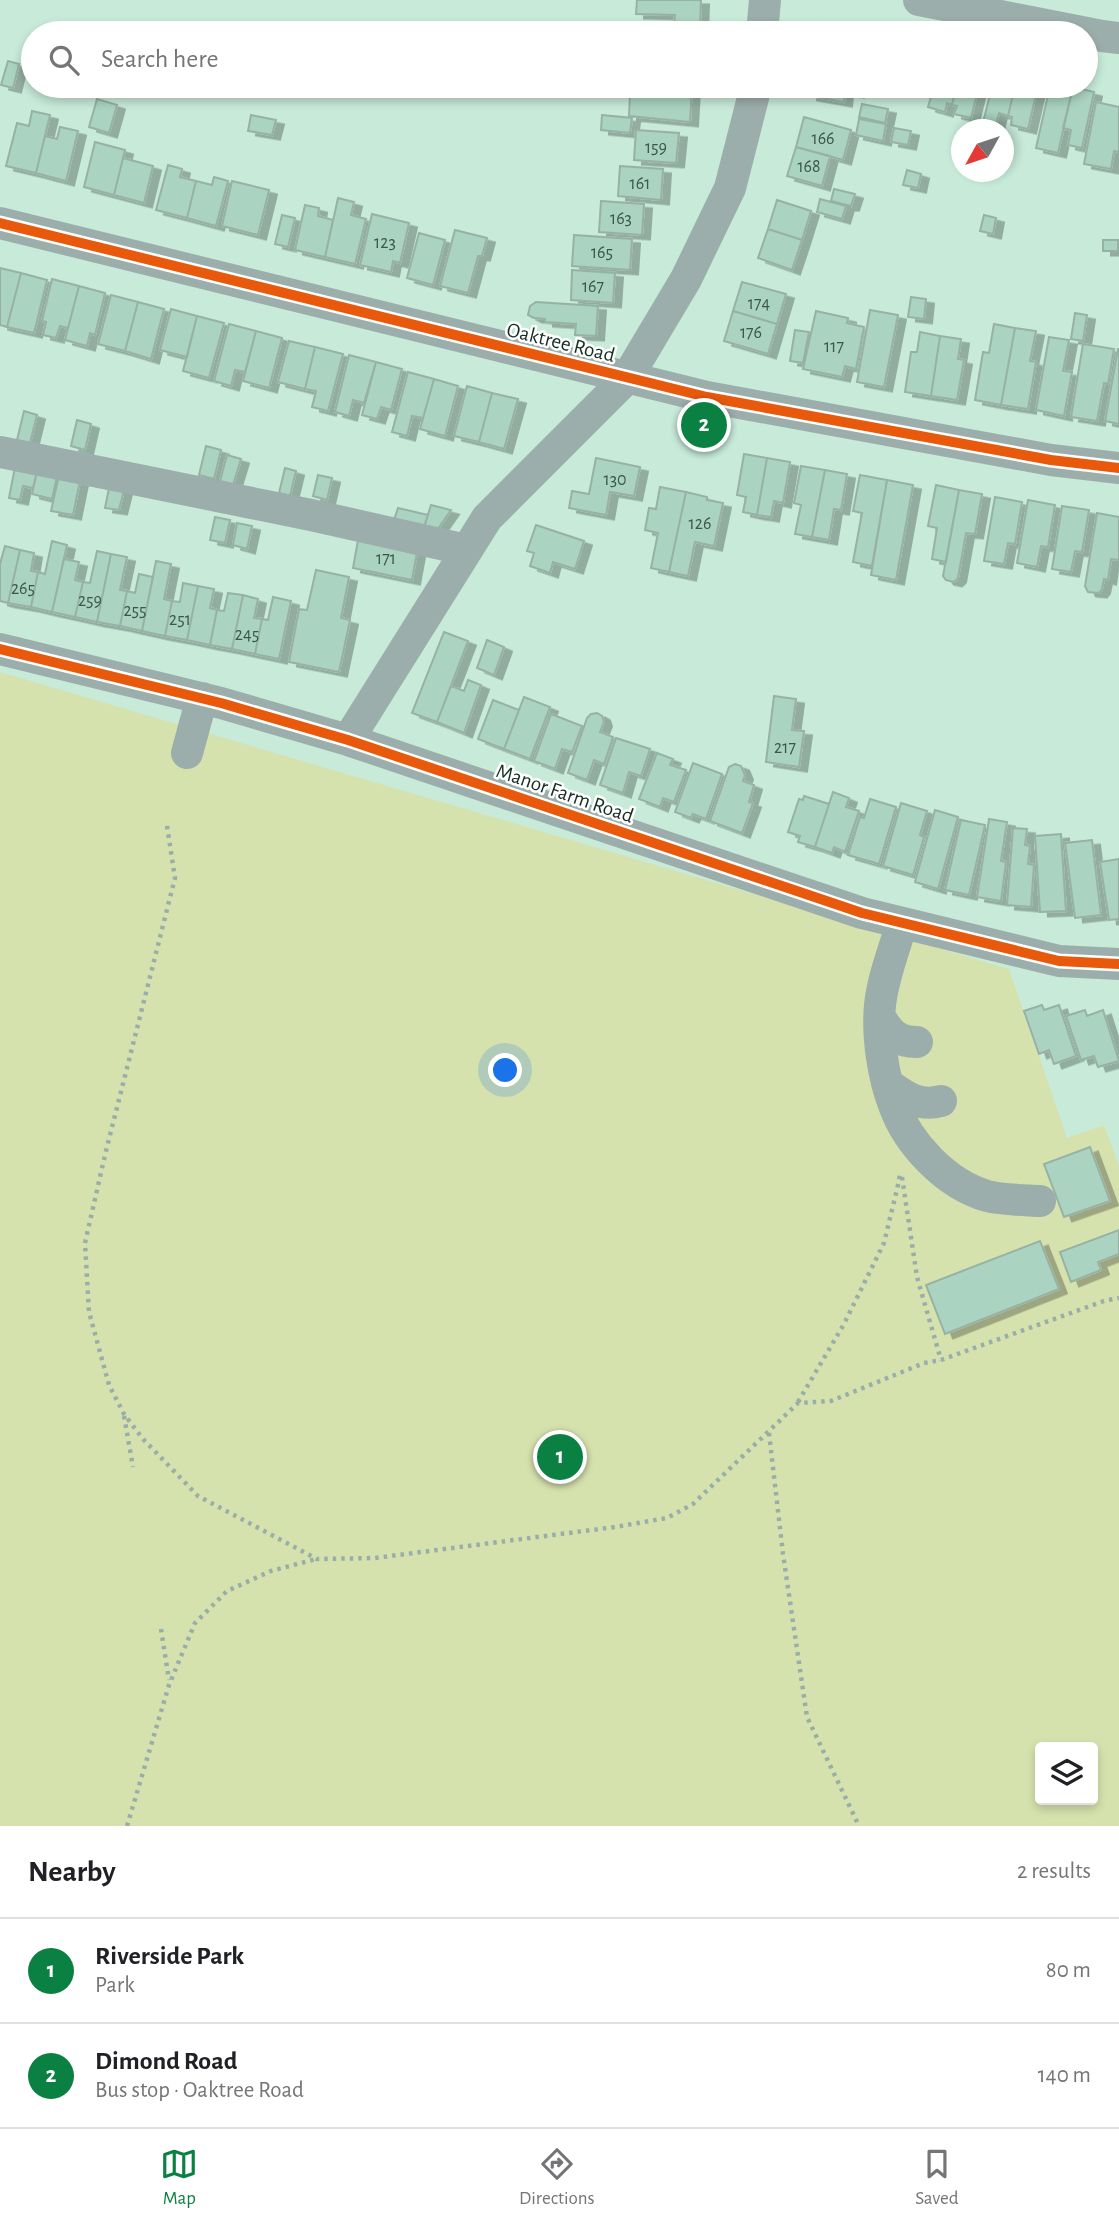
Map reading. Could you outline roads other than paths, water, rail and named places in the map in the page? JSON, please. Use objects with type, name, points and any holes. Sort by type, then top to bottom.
[{"type":"street","points":[[763,21],[765,0]]},
{"type":"street","points":[[919,0],[1026,21]]},
{"type":"street","points":[[1098,35],[1119,38]]},
{"type":"street","points":[[348,740],[487,518],[627,378],[686,279],[730,188],[753,98]]},
{"type":"street","name":"Oaktree Road","points":[[0,223],[707,397],[1051,460],[1119,468]]},
{"type":"street","points":[[0,452],[311,515],[467,550]]},
{"type":"street","name":"Manor Farm Road","points":[[0,649],[202,698],[348,740],[862,913],[1059,961],[1119,964]]},
{"type":"street","points":[[187,753],[202,698]]},
{"type":"street","points":[[902,923],[880,1005],[880,1036],[894,1105],[910,1136],[936,1165],[965,1188],[988,1196],[1040,1201]]},
{"type":"street","points":[[880,1018],[890,1033],[898,1039],[917,1042]]},
{"type":"street","points":[[889,1085],[911,1101],[923,1104],[940,1101]]},
{"type":"place","name":"Dimond Road","points":[[704,425]]},
{"type":"place","name":"Riverside Park","points":[[560,1457]]}]
